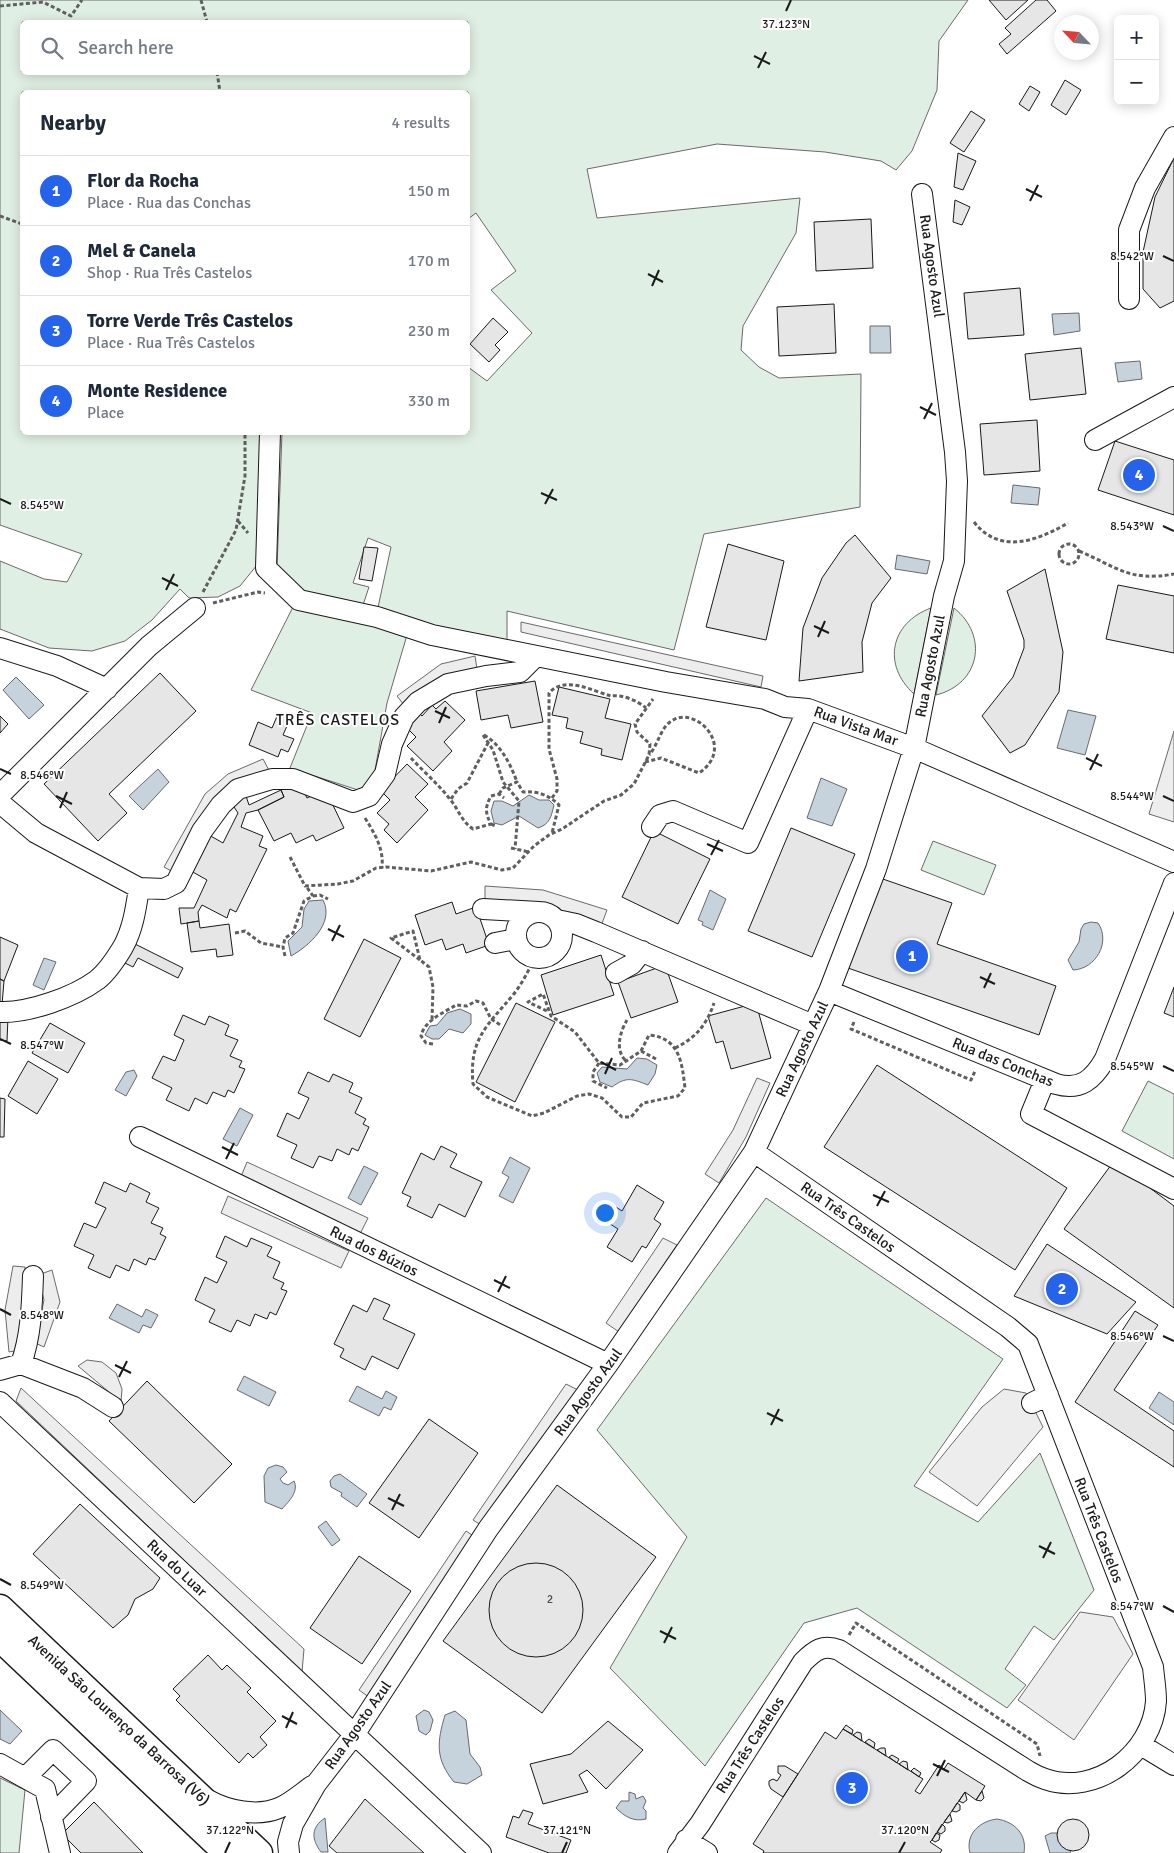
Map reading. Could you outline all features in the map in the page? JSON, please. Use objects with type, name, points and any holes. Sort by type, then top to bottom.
[{"type":"main road","name":"Avenida São Lourenço da Barrosa (V6)","points":[[0,1608],[259,1853]]},
{"type":"main road","name":"Avenida São Lourenço da Barrosa (V6)","points":[[1,1640],[226,1853]]},
{"type":"street","points":[[1130,299],[1129,230],[1145,188],[1174,137]]},
{"type":"street","name":"Rua Agosto Azul","points":[[289,1853],[288,1842],[293,1824],[316,1784],[354,1735],[488,1529],[608,1364],[754,1152],[805,1022],[829,990],[876,869],[914,748],[944,596],[954,560],[956,513],[955,452],[922,194]]},
{"type":"street","points":[[1095,440],[1174,397]]},
{"type":"street","points":[[270,435],[266,568],[299,600]]},
{"type":"street","name":"Rua Vista Mar","points":[[299,600],[377,616],[432,636],[666,682],[765,699],[785,707],[808,709],[914,748],[1174,862]]},
{"type":"street","points":[[0,795],[149,646],[195,608]]},
{"type":"street","points":[[0,648],[57,666],[106,688]]},
{"type":"street","points":[[0,804],[36,833],[139,888],[164,889],[176,883],[202,832],[221,805],[238,789],[272,779],[293,779],[353,802],[369,796],[385,774],[392,744],[404,718],[418,702],[448,684],[486,676],[520,672],[528,654]]},
{"type":"street","points":[[652,827],[660,815],[673,811],[748,843],[808,709]]},
{"type":"street","name":"Rua das Conchas","points":[[829,990],[1045,1080],[1067,1087],[1078,1087],[1088,1082],[1098,1072],[1105,1059],[1174,883]]},
{"type":"street","points":[[0,1012],[13,1012],[57,1000],[97,980],[123,947],[134,920],[139,888]]},
{"type":"street","points":[[483,909],[548,916],[576,924],[805,1022]]},
{"type":"street","points":[[548,916],[562,930],[560,946],[550,956],[535,958],[523,952],[516,939],[519,924],[524,918],[548,916]]},
{"type":"street","points":[[495,943],[516,939]]},
{"type":"street","points":[[616,973],[632,964],[642,951]]},
{"type":"street","points":[[1045,1080],[1031,1114],[1174,1189]]},
{"type":"street","name":"Rua dos Búzios","points":[[140,1137],[608,1364]]},
{"type":"street","name":"Rua Três Castelos","points":[[670,1853],[682,1846],[700,1824],[803,1662],[819,1648],[829,1646],[839,1650],[1028,1771],[1046,1780],[1067,1783],[1090,1780],[1108,1773],[1126,1762],[1141,1746],[1150,1726],[1156,1702],[1153,1667],[1125,1622],[1040,1399],[1028,1344],[754,1152]]},
{"type":"street","points":[[22,1364],[32,1312],[33,1276]]},
{"type":"street","points":[[0,1370],[22,1364],[83,1388],[113,1407]]},
{"type":"street","name":"Rua do Luar","points":[[0,1402],[354,1735]]},
{"type":"street","points":[[354,1735],[481,1853]]},
{"type":"street","points":[[1141,1746],[1174,1765]]},
{"type":"street","points":[[25,1778],[53,1750],[86,1781],[51,1817]]},
{"type":"street","points":[[0,1764],[44,1789],[60,1853]]},
{"type":"street","name":"Rua Agosto Azul","points":[[195,1792],[224,1808],[259,1812],[279,1808],[316,1784]]},
{"type":"street","points":[[682,1846],[707,1853]]},
{"type":"path","points":[[0,6],[43,2],[72,16],[82,0]]},
{"type":"path","points":[[201,0],[206,20]]},
{"type":"path","points":[[217,75],[220,90]]},
{"type":"path","points":[[0,216],[20,223]]},
{"type":"path","points":[[195,608],[236,530],[245,476],[245,435]]},
{"type":"path","points":[[956,513],[971,518],[981,531],[999,541],[1017,542],[1045,536],[1068,522]]},
{"type":"path","points":[[1078,551],[1077,561],[1072,564],[1066,563],[1060,557],[1062,548],[1068,545],[1074,546],[1078,551],[1125,573],[1139,577],[1174,574]]},
{"type":"path","points":[[195,608],[258,592],[299,600]]},
{"type":"path","points":[[649,755],[650,744],[637,732],[636,724],[666,682]]},
{"type":"path","points":[[552,798],[557,791],[558,778],[549,749],[549,693],[555,686],[567,684],[611,696],[617,695],[640,702],[646,708]]},
{"type":"path","points":[[306,886],[354,881],[382,868],[431,871],[471,862],[502,870],[514,868],[529,852],[552,833],[604,801],[621,795],[634,784],[645,762],[649,755],[656,747],[662,731],[674,719],[687,717],[696,721],[704,726],[715,741],[716,751],[710,766],[700,773],[661,758],[645,762]]},
{"type":"path","points":[[529,852],[513,849],[519,801],[508,785],[503,782],[483,735],[492,740],[504,754],[523,792],[532,791],[552,798],[560,805],[552,833]]},
{"type":"path","points":[[450,799],[458,789],[467,783],[488,743]]},
{"type":"path","points":[[411,758],[450,799],[464,823],[473,829],[491,824],[496,826]]},
{"type":"path","points":[[491,824],[486,815],[487,804],[491,796],[499,794],[508,785],[517,782]]},
{"type":"path","points":[[499,794],[504,798]]},
{"type":"path","points":[[358,800],[362,813],[377,837],[384,856],[382,868]]},
{"type":"path","points":[[290,858],[313,896]]},
{"type":"path","points":[[285,956],[282,947],[284,938],[293,933],[304,901],[313,896],[320,895],[328,899]]},
{"type":"path","points":[[235,933],[246,931],[261,942],[282,947]]},
{"type":"path","points":[[420,960],[413,931],[391,938],[398,944],[420,960],[429,966],[433,987],[432,1020]]},
{"type":"path","points":[[535,958],[513,994],[491,1019],[476,1045],[472,1068],[473,1084],[487,1097],[532,1116],[544,1113],[577,1096],[589,1094],[602,1098],[622,1117],[630,1117],[643,1104],[678,1096],[685,1088],[681,1056],[675,1048],[659,1036],[650,1035],[641,1051],[620,1065],[599,1063],[584,1042],[568,1026],[551,1016],[542,994],[528,1002],[549,1012]]},
{"type":"path","points":[[675,1048],[688,1042],[701,1031],[714,1004],[709,987],[701,977]]},
{"type":"path","points":[[434,1044],[426,1043],[421,1036],[423,1028],[456,1005],[467,1006],[476,1001],[482,1003],[491,1019],[502,1026]]},
{"type":"path","points":[[625,1060],[621,1055],[619,1043],[622,1028],[627,1020]]},
{"type":"path","points":[[641,1051],[650,1054],[656,1059]]},
{"type":"path","points":[[599,1063],[593,1072],[592,1081],[607,1088]]},
{"type":"green space","points":[[0,0],[968,0],[939,41],[937,90],[912,151],[896,170],[881,161],[825,152],[717,144],[587,169],[597,218],[800,198],[796,233],[743,326],[741,350],[759,367],[779,378],[861,374],[860,507],[704,534],[674,650],[507,611],[507,645],[377,612],[391,547],[368,538],[353,583],[369,587],[362,608],[315,595],[288,584],[277,568],[282,435],[470,435],[470,368],[487,381],[532,333],[491,290],[516,271],[476,213],[470,218],[470,90],[20,90],[20,435],[264,435],[261,560],[240,586],[218,597],[189,598],[180,589],[152,620],[125,641],[92,651],[49,648],[0,629],[0,561],[44,579],[67,582],[82,554],[0,525]]},
{"type":"green space","points":[[294,605],[407,635],[387,703],[375,770],[367,786],[358,790],[290,768],[312,713],[251,690]]},
{"type":"green space","points":[[931,608],[914,694],[904,683],[897,670],[895,646],[899,634],[907,624],[917,615]]},
{"type":"green space","points":[[954,608],[965,619],[972,632],[975,658],[970,670],[962,681],[951,689],[936,695]]},
{"type":"green space","points":[[933,841],[996,865],[984,895],[921,870]]},
{"type":"green space","points":[[1148,1081],[1174,1094],[1174,1159],[1122,1131]]},
{"type":"green space","points":[[766,1198],[1003,1359],[914,1486],[978,1522],[1040,1453],[1094,1590],[1054,1640],[1034,1626],[1005,1669],[1026,1685],[1007,1708],[857,1608],[804,1623],[705,1766],[610,1668],[687,1537],[597,1430]]},
{"type":"green space","points":[[0,1778],[25,1790],[19,1853],[0,1853]]},
{"type":"shaded area","points":[[1079,313],[1080,331],[1054,335],[1052,314]]},
{"type":"shaded area","points":[[870,326],[890,326],[891,353],[870,353]]},
{"type":"shaded area","points":[[1140,361],[1142,379],[1118,382],[1115,363]]},
{"type":"shaded area","points":[[1013,485],[1040,488],[1038,505],[1011,503]]},
{"type":"shaded area","points":[[897,555],[930,561],[927,574],[895,569]]},
{"type":"shaded area","points":[[521,622],[763,676],[761,687],[521,632]]},
{"type":"shaded area","points":[[475,656],[477,669],[407,709],[397,696],[441,664]]},
{"type":"shaded area","points":[[16,677],[44,705],[29,719],[3,690]]},
{"type":"shaded area","points":[[1068,710],[1096,716],[1085,755],[1057,748]]},
{"type":"shaded area","points":[[1174,731],[1174,822],[1149,814]]},
{"type":"shaded area","points":[[263,759],[270,772],[235,787],[173,872],[164,867],[205,794],[228,774]]},
{"type":"shaded area","points":[[158,769],[169,782],[143,810],[129,796]]},
{"type":"shaded area","points":[[821,778],[847,789],[832,826],[807,818]]},
{"type":"shaded area","points":[[529,795],[539,800],[549,800],[554,805],[548,822],[538,828],[519,816],[502,825],[494,823],[491,811],[494,801],[502,801],[513,806]]},
{"type":"shaded area","points":[[485,886],[543,890],[607,910],[601,926],[540,905],[485,902]]},
{"type":"shaded area","points":[[710,890],[726,899],[713,930],[702,925],[703,922],[698,920]]},
{"type":"shaded area","points":[[323,900],[326,917],[323,925],[312,940],[291,956],[288,941],[302,927],[304,909],[309,901]]},
{"type":"shaded area","points":[[1098,923],[1102,930],[1102,946],[1094,960],[1088,965],[1073,970],[1068,960],[1079,942],[1081,929],[1084,924]]},
{"type":"shaded area","points":[[44,958],[56,962],[44,990],[33,985]]},
{"type":"shaded area","points":[[460,1009],[471,1014],[471,1024],[463,1033],[449,1029],[439,1039],[432,1039],[425,1035],[430,1026],[437,1025],[447,1013]]},
{"type":"shaded area","points":[[637,1058],[647,1059],[657,1065],[655,1074],[648,1085],[638,1081],[626,1080],[612,1087],[600,1082],[597,1073],[602,1067],[627,1069]]},
{"type":"shaded area","points":[[134,1070],[137,1076],[126,1096],[115,1090],[126,1072]]},
{"type":"shaded area","points":[[757,1078],[770,1083],[746,1137],[719,1183],[705,1174],[733,1130]]},
{"type":"shaded area","points":[[240,1108],[253,1115],[237,1146],[223,1139]]},
{"type":"shaded area","points":[[510,1157],[530,1168],[513,1203],[499,1196],[509,1177],[502,1173]]},
{"type":"shaded area","points":[[247,1162],[368,1218],[360,1234],[240,1179]]},
{"type":"shaded area","points":[[364,1166],[378,1173],[361,1205],[348,1198]]},
{"type":"shaded area","points":[[228,1196],[349,1251],[341,1268],[221,1213]]},
{"type":"shaded area","points":[[663,1238],[677,1245],[619,1332],[606,1323]]},
{"type":"shaded area","points":[[13,1266],[25,1267],[19,1350],[9,1352],[5,1310]]},
{"type":"shaded area","points":[[52,1270],[60,1302],[44,1347],[35,1343],[44,1300],[38,1275]]},
{"type":"shaded area","points":[[117,1304],[142,1317],[146,1309],[158,1315],[151,1328],[143,1325],[139,1333],[109,1318]]},
{"type":"shaded area","points":[[87,1360],[102,1362],[116,1373],[122,1389],[121,1402],[78,1366]]},
{"type":"shaded area","points":[[244,1376],[276,1392],[269,1406],[237,1390]]},
{"type":"shaded area","points":[[566,1384],[578,1390],[481,1525],[473,1520]]},
{"type":"shaded area","points":[[357,1386],[382,1399],[386,1391],[397,1397],[391,1410],[384,1407],[379,1416],[349,1401]]},
{"type":"shaded area","points":[[21,1388],[304,1649],[302,1672],[16,1401]]},
{"type":"shaded area","points":[[1004,1389],[1026,1393],[1043,1427],[977,1506],[929,1472],[982,1407]]},
{"type":"shaded area","points":[[1159,1392],[1174,1402],[1174,1425],[1149,1408]]},
{"type":"shaded area","points":[[276,1465],[283,1467],[287,1472],[280,1479],[283,1483],[288,1485],[294,1481],[295,1485],[294,1493],[282,1509],[265,1502],[264,1476],[268,1468]]},
{"type":"shaded area","points":[[340,1474],[367,1494],[357,1507],[341,1496],[342,1493],[331,1487],[330,1481],[334,1476]]},
{"type":"shaded area","points":[[326,1521],[340,1540],[332,1546],[318,1527]]},
{"type":"shaded area","points":[[466,1531],[475,1537],[370,1698],[359,1690]]},
{"type":"shaded area","points":[[1080,1612],[1113,1617],[1133,1654],[1074,1740],[1018,1700]]},
{"type":"shaded area","points":[[0,1710],[22,1731],[10,1744],[0,1739]]},
{"type":"shaded area","points":[[424,1710],[429,1712],[433,1720],[430,1731],[426,1735],[419,1731],[416,1716]]},
{"type":"shaded area","points":[[455,1711],[466,1720],[470,1754],[480,1767],[482,1775],[467,1784],[454,1782],[443,1766],[439,1750],[440,1734],[445,1715]]},
{"type":"shaded area","points":[[629,1792],[635,1794],[636,1799],[643,1796],[646,1801],[643,1808],[646,1811],[646,1819],[630,1818],[616,1808],[621,1801],[629,1801]]},
{"type":"shaded area","points":[[325,1818],[328,1852],[321,1852],[315,1842],[314,1834],[317,1825]]},
{"type":"shaded area","points":[[997,1819],[1014,1826],[1022,1835],[1024,1853],[970,1853],[970,1840],[975,1830],[985,1822]]},
{"type":"shaded area","points":[[1057,1833],[1060,1843],[1071,1851],[1070,1853],[1050,1853],[1045,1836]]},
{"type":"building","points":[[989,0],[1028,0],[1006,20]]},
{"type":"building","points":[[1036,0],[1047,0],[1056,11],[1007,54],[999,44],[1011,34],[1005,28]]},
{"type":"building","points":[[1065,80],[1081,90],[1066,115],[1051,105]]},
{"type":"building","points":[[1030,86],[1040,92],[1029,111],[1019,104]]},
{"type":"building","points":[[971,111],[985,120],[964,152],[950,143]]},
{"type":"building","points":[[958,153],[976,161],[963,190],[954,187]]},
{"type":"building","points":[[1174,158],[1174,301],[1160,308],[1143,289],[1143,252],[1155,197]]},
{"type":"building","points":[[955,200],[970,207],[962,225],[953,222]]},
{"type":"building","points":[[871,219],[873,268],[816,271],[814,222]]},
{"type":"building","points":[[1020,288],[1024,335],[968,339],[964,293]]},
{"type":"building","points":[[834,304],[836,353],[779,356],[777,307]]},
{"type":"building","points":[[493,318],[508,332],[495,345],[500,350],[489,362],[470,344]]},
{"type":"building","points":[[1081,348],[1086,394],[1030,400],[1025,354]]},
{"type":"building","points":[[1037,420],[1040,471],[984,475],[980,424]]},
{"type":"building","points":[[1115,441],[1174,460],[1174,515],[1098,490]]},
{"type":"building","points":[[855,535],[891,578],[872,603],[862,642],[863,672],[799,681],[803,628],[822,578],[846,543]]},
{"type":"building","points":[[728,544],[784,561],[766,640],[706,627]]},
{"type":"building","points":[[364,547],[378,548],[372,581],[359,579]]},
{"type":"building","points":[[1045,569],[1063,652],[1059,692],[1025,745],[1010,753],[982,716],[1013,677],[1024,648],[1024,640],[1007,591]]},
{"type":"building","points":[[1118,585],[1174,596],[1174,653],[1106,639]]},
{"type":"building","points":[[160,673],[196,711],[109,794],[127,813],[98,841],[44,784]]},
{"type":"building","points":[[535,681],[543,722],[511,728],[508,715],[481,720],[476,691]]},
{"type":"building","points":[[559,687],[610,699],[605,718],[631,724],[622,760],[601,755],[602,749],[580,743],[583,732],[566,728],[568,718],[552,715]]},
{"type":"building","points":[[445,701],[465,720],[444,742],[452,751],[433,771],[407,746],[416,737],[403,724],[416,710],[422,716],[432,705],[436,709]]},
{"type":"building","points":[[278,714],[290,719],[283,735],[294,739],[288,752],[281,749],[278,757],[249,745],[258,722],[272,728]]},
{"type":"building","points":[[0,716],[8,724],[0,733]]},
{"type":"building","points":[[407,764],[428,784],[415,797],[428,810],[397,843],[384,830],[389,824],[377,813],[390,800],[381,791]]},
{"type":"building","points":[[299,782],[307,798],[319,792],[329,797],[344,828],[316,841],[313,835],[296,843],[291,833],[274,841],[258,810],[284,797],[281,790]]},
{"type":"building","points":[[281,790],[284,797],[258,810],[246,813],[241,827],[263,836],[259,846],[267,849],[236,912],[230,909],[227,918],[202,905],[198,912],[199,921],[181,924],[179,908],[194,908],[207,880],[191,871],[209,835],[223,843],[238,813],[230,801],[245,793],[249,805]]},
{"type":"building","points":[[791,828],[855,854],[812,957],[748,931]]},
{"type":"building","points":[[654,831],[710,859],[678,924],[622,897]]},
{"type":"building","points":[[880,878],[952,903],[937,944],[1056,986],[1039,1035],[848,968]]},
{"type":"building","points":[[452,902],[456,914],[476,907],[489,945],[466,953],[463,944],[446,950],[442,939],[425,945],[415,915]]},
{"type":"building","points":[[199,921],[200,928],[229,924],[233,955],[217,957],[216,949],[191,952],[187,923]]},
{"type":"building","points":[[0,937],[18,945],[4,981],[0,979]]},
{"type":"building","points":[[364,939],[401,958],[360,1037],[324,1019]]},
{"type":"building","points":[[129,941],[183,968],[178,978],[138,958],[133,967],[119,960]]},
{"type":"building","points":[[601,955],[614,995],[553,1015],[541,975]]},
{"type":"building","points":[[665,965],[678,1002],[631,1018],[618,982]]},
{"type":"building","points":[[0,979],[4,981],[2,1005],[0,1005]]},
{"type":"building","points":[[1174,987],[1174,1017],[1164,1013]]},
{"type":"building","points":[[516,1003],[555,1022],[515,1102],[476,1082]]},
{"type":"building","points":[[756,1003],[771,1058],[731,1069],[723,1041],[716,1043],[708,1016]]},
{"type":"building","points":[[183,1015],[205,1025],[209,1016],[229,1025],[225,1035],[238,1040],[230,1056],[242,1061],[239,1067],[245,1069],[234,1093],[228,1090],[225,1097],[213,1092],[207,1104],[195,1098],[189,1111],[166,1100],[172,1088],[152,1078],[163,1056],[175,1061],[184,1040],[174,1035]]},
{"type":"building","points":[[0,1016],[8,1017],[7,1041],[0,1040]]},
{"type":"building","points":[[50,1023],[85,1043],[68,1073],[32,1053]]},
{"type":"building","points":[[28,1061],[58,1079],[37,1114],[8,1096]]},
{"type":"building","points":[[877,1065],[1067,1188],[1015,1270],[824,1147]]},
{"type":"building","points":[[308,1072],[329,1082],[333,1074],[353,1083],[349,1092],[362,1098],[355,1113],[366,1119],[363,1124],[369,1127],[358,1151],[352,1148],[349,1155],[337,1149],[332,1161],[319,1156],[313,1168],[291,1158],[297,1145],[277,1136],[287,1113],[299,1119],[309,1098],[298,1093]]},
{"type":"building","points":[[0,1098],[5,1099],[4,1137],[0,1137]]},
{"type":"building","points":[[441,1146],[457,1154],[450,1167],[482,1182],[465,1217],[439,1204],[432,1218],[407,1206],[411,1197],[402,1193],[421,1153],[434,1160]]},
{"type":"building","points":[[1114,1161],[1174,1206],[1174,1308],[1064,1229]]},
{"type":"building","points":[[104,1182],[126,1192],[130,1183],[150,1193],[146,1202],[159,1208],[151,1223],[163,1228],[160,1234],[166,1237],[155,1260],[149,1258],[146,1265],[134,1259],[129,1271],[116,1265],[110,1278],[88,1268],[94,1255],[74,1246],[84,1223],[96,1228],[106,1208],[95,1203]]},
{"type":"building","points":[[637,1185],[664,1202],[654,1219],[661,1224],[646,1248],[642,1246],[632,1262],[607,1247],[618,1229],[607,1222],[616,1207],[622,1211]]},
{"type":"building","points":[[225,1236],[247,1247],[251,1238],[272,1247],[267,1256],[280,1262],[273,1278],[284,1283],[281,1289],[287,1291],[276,1315],[270,1312],[267,1319],[255,1314],[250,1326],[237,1320],[231,1332],[209,1322],[215,1310],[195,1300],[205,1277],[217,1283],[227,1262],[216,1257]]},
{"type":"building","points":[[1047,1244],[1136,1302],[1107,1334],[1014,1296]]},
{"type":"building","points":[[374,1298],[390,1305],[383,1319],[415,1334],[398,1369],[372,1356],[365,1370],[340,1357],[344,1349],[334,1344],[353,1305],[367,1312]]},
{"type":"building","points":[[1135,1311],[1158,1325],[1114,1390],[1174,1431],[1174,1467],[1075,1402]]},
{"type":"building","points":[[147,1381],[232,1464],[194,1503],[109,1421]]},
{"type":"building","points":[[429,1419],[478,1453],[419,1538],[369,1503]]},
{"type":"building","points":[[557,1485],[656,1557],[542,1713],[443,1641]]},
{"type":"building","points":[[80,1504],[160,1578],[153,1589],[135,1599],[128,1615],[113,1628],[33,1554]]},
{"type":"building","points":[[359,1556],[411,1591],[362,1664],[310,1628]]},
{"type":"building","points":[[536,1563],[554,1566],[569,1577],[580,1592],[583,1610],[580,1628],[569,1643],[554,1654],[536,1657],[518,1654],[503,1643],[492,1628],[489,1610],[492,1592],[503,1577],[518,1566]]},
{"type":"building","points":[[208,1655],[222,1670],[227,1665],[251,1688],[247,1692],[276,1721],[260,1737],[267,1745],[253,1758],[248,1753],[239,1763],[176,1700],[180,1696],[173,1689]]},
{"type":"building","points":[[608,1721],[643,1750],[606,1789],[587,1770],[579,1775],[588,1792],[543,1804],[530,1764],[571,1754]]},
{"type":"building","points":[[846,1725],[853,1730],[852,1734],[843,1729]]},
{"type":"building","points":[[843,1729],[923,1779],[915,1791],[920,1794],[939,1765],[944,1769],[948,1763],[985,1786],[976,1800],[965,1792],[930,1842],[942,1850],[940,1853],[763,1853],[764,1851],[753,1844],[825,1732],[836,1739]]},
{"type":"building","points":[[857,1732],[861,1733],[862,1741],[853,1735]]},
{"type":"building","points":[[869,1739],[875,1743],[874,1748],[865,1742]]},
{"type":"building","points":[[885,1748],[886,1756],[877,1750]]},
{"type":"building","points":[[892,1755],[899,1759],[897,1763],[889,1757]]},
{"type":"building","points":[[903,1761],[907,1762],[908,1770],[899,1764]]},
{"type":"building","points":[[778,1766],[785,1766],[798,1774],[783,1797],[771,1789],[769,1785],[769,1781],[773,1779],[777,1781],[781,1775],[778,1773]]},
{"type":"building","points":[[914,1768],[921,1773],[919,1777],[911,1771]]},
{"type":"building","points":[[982,1791],[984,1798],[981,1801],[976,1800]]},
{"type":"building","points":[[965,1792],[967,1800],[963,1803],[959,1801]]},
{"type":"building","points":[[365,1799],[424,1853],[337,1853],[329,1846]]},
{"type":"building","points":[[94,1802],[143,1853],[81,1853],[62,1834]]},
{"type":"building","points":[[957,1803],[960,1805],[960,1810],[952,1811]]},
{"type":"building","points":[[523,1810],[533,1813],[528,1824],[571,1840],[566,1853],[549,1853],[506,1837],[513,1816],[519,1818]]},
{"type":"building","points":[[950,1814],[952,1821],[944,1822]]},
{"type":"building","points":[[1073,1819],[1084,1824],[1089,1835],[1084,1846],[1073,1851],[1062,1846],[1057,1835],[1062,1824]]},
{"type":"building","points":[[942,1824],[945,1827],[945,1831],[941,1834],[937,1832]]},
{"type":"building","points":[[936,1833],[940,1835],[939,1840],[935,1842],[932,1840]]},
{"type":"place","name":"Monte Residence","points":[[1139,475]]},
{"type":"place","name":"Flor da Rocha","points":[[912,956]]},
{"type":"place","name":"Mel & Canela","points":[[1062,1289]]},
{"type":"place","name":"Torre Verde Três Castelos","points":[[852,1788]]},
{"type":"district","name":"TRÊS CASTELOS","points":[[338,720]]}]
